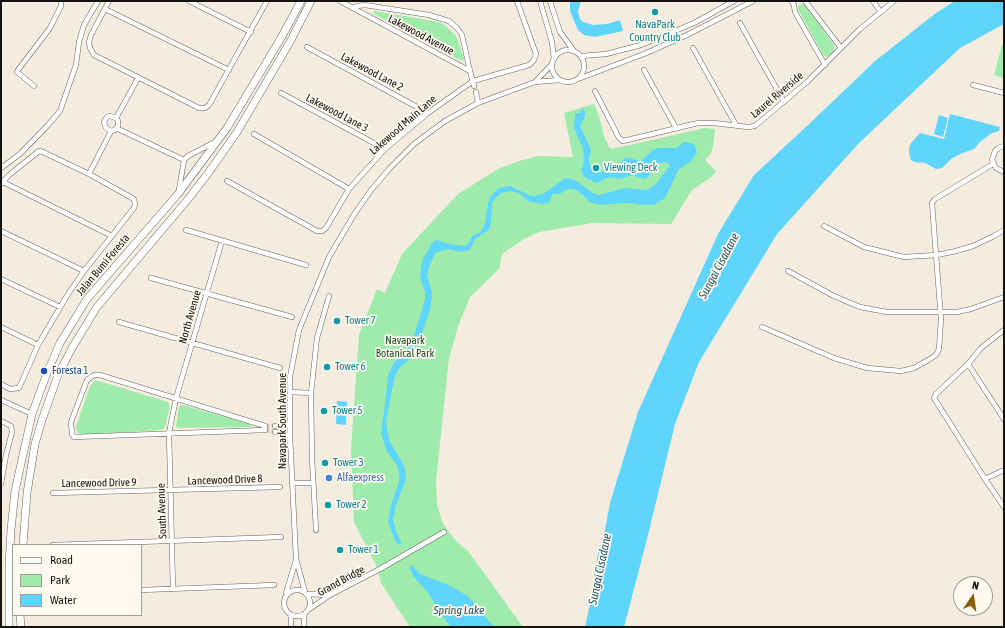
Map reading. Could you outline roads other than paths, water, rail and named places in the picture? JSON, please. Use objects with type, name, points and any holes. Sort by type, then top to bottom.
[{"type":"main road","name":"Jalan Bumi Foresta","points":[[9,627],[9,565],[15,491],[32,414],[47,373],[60,344],[87,299],[178,194],[227,128],[281,38],[301,1]]},
{"type":"main road","name":"Jalan Bumi Foresta","points":[[23,544],[26,493],[35,444],[58,375],[72,348],[97,307],[209,172],[237,132],[290,42],[311,1]]},
{"type":"main road","points":[[281,38],[290,42]]},
{"type":"main road","points":[[87,299],[97,307]]},
{"type":"main road","points":[[20,616],[21,627]]},
{"type":"street","points":[[34,86],[17,72],[50,28],[61,6],[61,1]]},
{"type":"street","points":[[1,168],[20,154],[60,111],[76,65],[79,42],[84,25],[98,1]]},
{"type":"street","points":[[109,1],[91,35],[89,42],[90,48],[94,55],[199,108],[205,108],[209,105],[267,1]]},
{"type":"street","points":[[189,1],[251,32]]},
{"type":"street","points":[[340,1],[352,8]]},
{"type":"street","name":"Lakewood Main Lane","points":[[227,181],[317,232],[322,231],[326,228],[349,189],[386,149],[428,113],[473,83],[529,65],[534,60],[536,54],[517,1]]},
{"type":"street","points":[[540,1],[552,42],[554,73],[560,80],[571,82],[644,54],[687,35],[753,1]]},
{"type":"street","points":[[550,1],[560,32],[574,51],[581,56],[584,62],[584,70],[578,79]]},
{"type":"street","points":[[581,56],[606,54],[641,45],[694,23],[722,9],[734,1]]},
{"type":"street","points":[[799,1],[793,3],[795,12],[825,65]]},
{"type":"street","points":[[805,1],[841,48]]},
{"type":"street","points":[[873,1],[880,11]]},
{"type":"street","name":"Laurel Riverside","points":[[595,91],[619,138],[623,141],[698,123],[714,123],[748,127],[755,126],[825,65],[880,11],[894,1]]},
{"type":"street","name":"Lakewood Avenue","points":[[352,8],[364,5],[429,15],[449,21],[462,35],[473,83]]},
{"type":"street","name":"Lakewood Avenue","points":[[352,8],[470,71]]},
{"type":"street","points":[[105,9],[229,70]]},
{"type":"street","points":[[722,9],[726,16]]},
{"type":"street","points":[[740,23],[784,102]]},
{"type":"street","name":"Lakewood Lane 2","points":[[307,47],[428,113]]},
{"type":"street","points":[[693,48],[736,125]]},
{"type":"street","points":[[553,61],[558,54],[564,50],[574,51]]},
{"type":"street","name":"Navapark South Avenue","points":[[535,82],[553,61]]},
{"type":"street","points":[[644,70],[676,128]]},
{"type":"street","points":[[89,174],[118,123],[116,118],[138,78]]},
{"type":"street","name":"Navapark South Avenue","points":[[306,593],[296,558],[290,436],[291,369],[299,330],[329,257],[355,213],[372,189],[414,144],[445,121],[478,103],[535,82],[560,80]]},
{"type":"street","points":[[973,85],[1004,94]]},
{"type":"street","points":[[476,92],[478,103]]},
{"type":"street","name":"Lakewood Lane 3","points":[[281,93],[386,149]]},
{"type":"street","points":[[116,118],[110,116],[107,117],[104,122],[106,128],[184,160]]},
{"type":"street","points":[[254,134],[349,189]]},
{"type":"street","points":[[178,194],[184,160],[188,156],[218,140]]},
{"type":"street","points":[[1004,146],[995,151],[992,160],[996,168],[1004,172]]},
{"type":"street","points":[[1,384],[10,389],[18,388],[38,345],[60,307],[84,271],[112,236],[134,208],[135,204],[134,199],[89,174],[38,151],[2,183],[112,236]]},
{"type":"street","points":[[762,327],[823,353],[867,368],[901,371],[914,368],[936,355],[939,349],[940,312],[932,203],[935,199],[993,164]]},
{"type":"street","points":[[824,226],[864,247],[904,256],[937,255],[956,251],[973,246],[1004,230]]},
{"type":"street","points":[[1,230],[84,271]]},
{"type":"street","points":[[186,230],[306,265]]},
{"type":"street","name":"North Avenue","points":[[169,433],[176,398],[222,241]]},
{"type":"street","points":[[788,271],[832,295],[860,307],[887,312],[940,312],[971,309],[1004,297]]},
{"type":"street","points":[[1,278],[60,307]]},
{"type":"street","points":[[151,278],[292,317]]},
{"type":"street","points":[[316,530],[313,483],[311,394],[317,338],[329,296]]},
{"type":"street","points":[[119,322],[280,368]]},
{"type":"street","points":[[1,327],[38,345]]},
{"type":"street","points":[[1004,330],[981,348],[968,364],[936,394],[934,398],[1004,507]]},
{"type":"street","points":[[968,364],[1004,419]]},
{"type":"street","points":[[94,375],[100,375],[176,398],[265,428],[78,437],[74,437],[72,434],[71,422],[87,380],[94,375]]},
{"type":"street","points":[[290,392],[311,394]]},
{"type":"street","points":[[1,400],[32,414]]},
{"type":"street","points":[[1,421],[11,426],[12,432],[1,480]]},
{"type":"street","points":[[275,426],[290,424]]},
{"type":"street","points":[[274,432],[290,436]]},
{"type":"street","name":"South Avenue","points":[[169,433],[173,589]]},
{"type":"street","points":[[985,479],[1004,471]]},
{"type":"street","points":[[292,483],[313,483]]},
{"type":"street","name":"Lancewood Drive 8","points":[[170,491],[280,487]]},
{"type":"street","name":"Lancewood Drive 9","points":[[53,493],[170,491]]},
{"type":"street","name":"Grand Bridge","points":[[308,610],[330,595],[380,570],[444,532]]},
{"type":"street","points":[[77,544],[172,540],[281,538]]},
{"type":"street","name":"Navapark South Avenue","points":[[285,597],[296,558]]},
{"type":"street","points":[[142,590],[274,585]]},
{"type":"street","points":[[306,593],[310,602],[308,610],[304,614],[298,616],[291,615],[284,608],[283,601],[288,593],[298,590],[306,593],[330,595]]},
{"type":"street","points":[[304,614],[304,627]]},
{"type":"street","points":[[291,615],[291,627]]},
{"type":"water","points":[[570,1],[581,1],[578,11],[580,19],[583,22],[593,25],[607,24],[620,20],[623,31],[595,37],[584,35],[578,30],[570,11]]},
{"type":"water","name":"Sungai Cisadane","points":[[955,1],[1004,1],[1004,24],[960,48],[859,143],[777,234],[699,362],[675,424],[624,627],[585,627],[597,572],[597,558],[605,530],[610,503],[638,412],[718,234],[754,175],[875,61],[936,13]]},
{"type":"water","points":[[583,109],[585,111],[585,117],[580,126],[591,150],[589,158],[590,166],[593,172],[600,173],[620,163],[625,158],[641,161],[654,149],[677,148],[683,142],[692,143],[695,145],[697,153],[690,162],[678,170],[665,198],[654,205],[626,203],[600,205],[590,202],[578,191],[573,189],[568,189],[559,194],[553,194],[549,203],[541,204],[528,201],[519,193],[510,191],[501,193],[494,200],[492,204],[489,230],[475,239],[470,250],[460,252],[448,249],[435,253],[427,276],[432,292],[431,306],[423,331],[413,352],[413,357],[400,367],[395,375],[386,421],[389,440],[403,464],[406,479],[395,508],[393,520],[401,545],[396,543],[388,522],[391,505],[399,482],[399,473],[397,465],[387,452],[381,433],[388,376],[392,366],[402,352],[407,350],[410,344],[425,300],[425,292],[420,277],[421,267],[423,259],[432,243],[437,240],[449,244],[464,246],[468,244],[472,236],[479,233],[483,228],[490,197],[499,188],[510,186],[531,196],[535,196],[542,194],[563,179],[568,178],[575,180],[593,193],[599,195],[625,188],[647,190],[656,184],[670,165],[666,162],[652,165],[649,176],[643,179],[633,175],[619,179],[611,177],[597,183],[587,179],[583,175],[581,169],[584,163],[583,148],[574,129],[575,113],[580,113]]},
{"type":"water","points":[[950,114],[1000,127],[999,131],[992,133],[981,141],[974,149],[951,159],[942,168],[936,169],[925,163],[911,160],[909,148],[911,143],[920,133],[944,139]]},
{"type":"water","points":[[939,115],[948,118],[943,137],[934,134]]},
{"type":"water","points":[[337,401],[347,402],[346,425],[336,424]]},
{"type":"water","name":"Spring Lake","points":[[411,565],[420,574],[451,586],[468,596],[494,627],[451,627],[429,594],[414,577],[410,569]]},
{"type":"tunnel","points":[[265,426],[275,426]]},
{"type":"tunnel","points":[[265,430],[275,432]]},
{"type":"place","name":"NavaPark Country Club","points":[[655,12]]},
{"type":"place","name":"Viewing Deck","points":[[596,168]]},
{"type":"place","name":"Tower 7","points":[[337,321]]},
{"type":"place","name":"Tower 6","points":[[327,367]]},
{"type":"place","name":"Foresta 1","points":[[44,371]]},
{"type":"place","name":"Tower 5","points":[[324,411]]},
{"type":"place","name":"Tower 3","points":[[325,463]]},
{"type":"place","name":"Alfaexpress","points":[[329,478]]},
{"type":"place","name":"Tower 2","points":[[328,505]]},
{"type":"place","name":"Tower 1","points":[[340,550]]},
{"type":"park label","name":"Navapark Botanical Park","points":[[405,347]]}]
